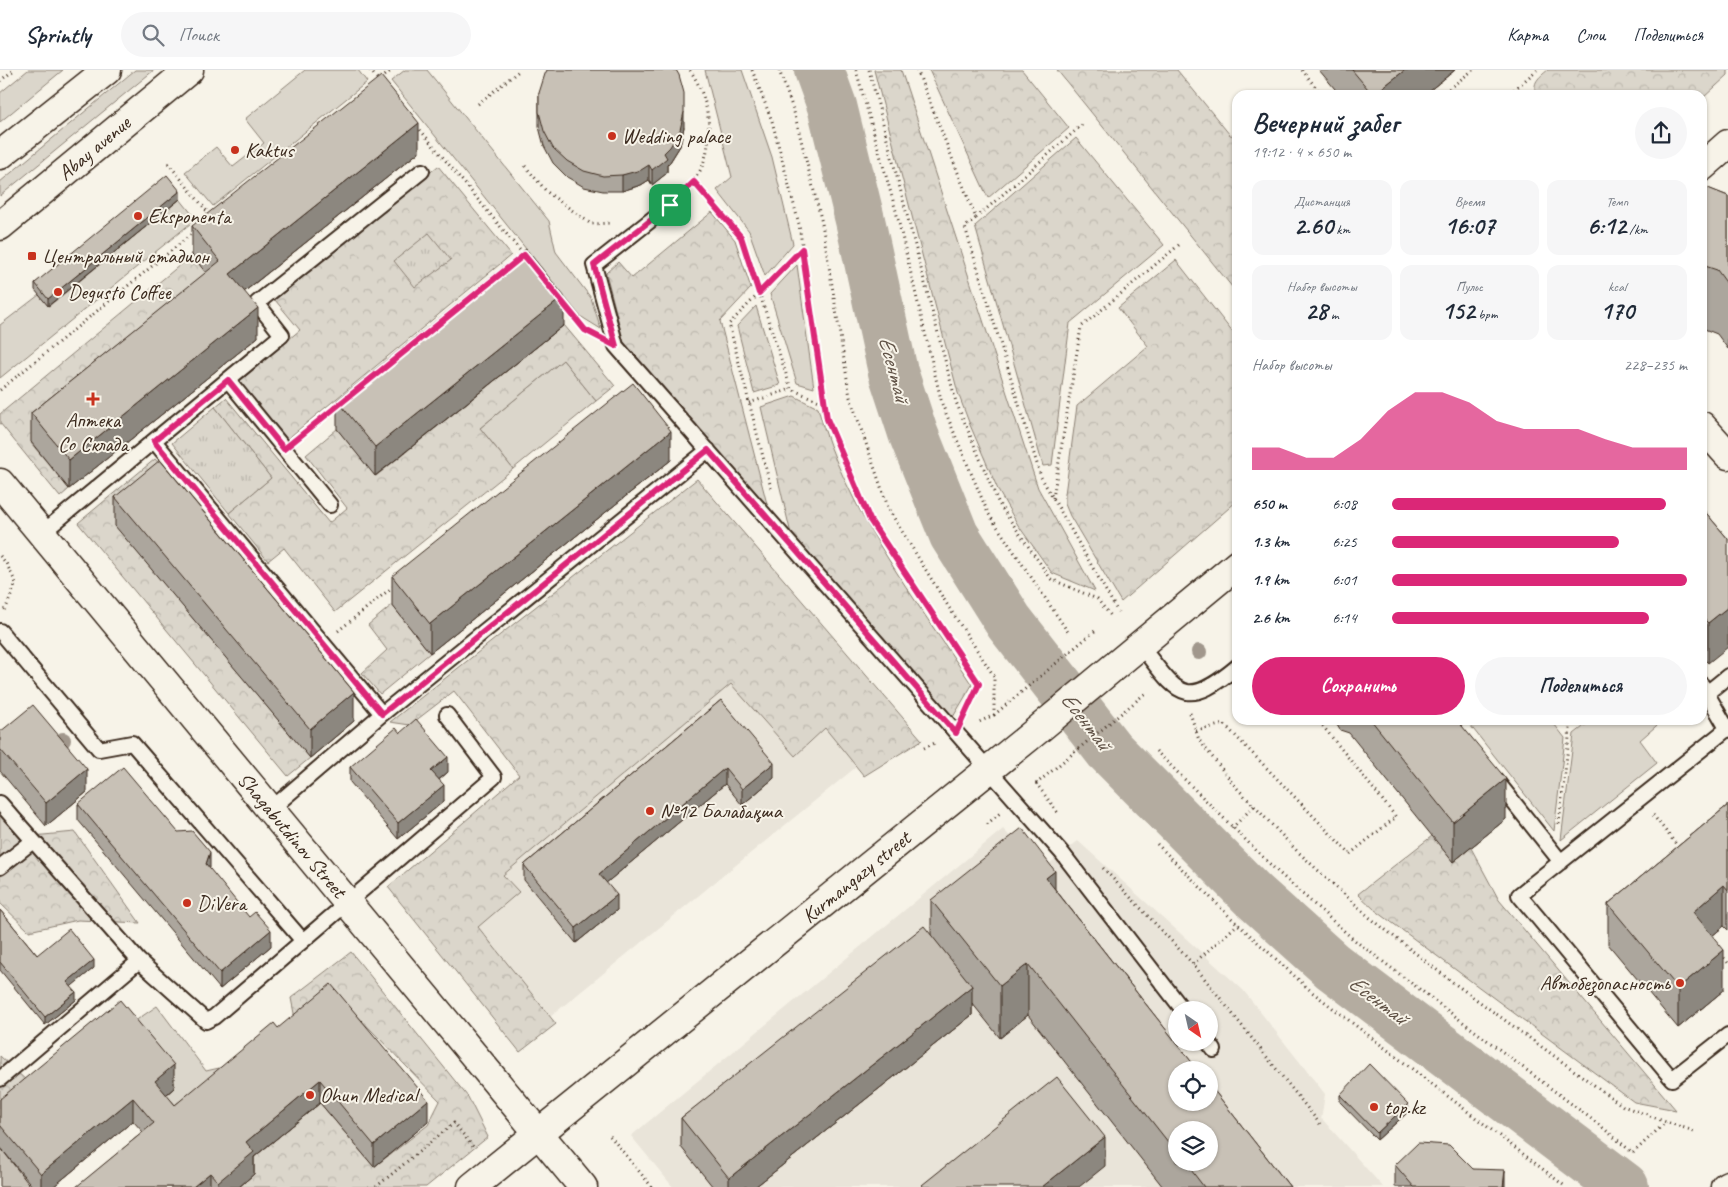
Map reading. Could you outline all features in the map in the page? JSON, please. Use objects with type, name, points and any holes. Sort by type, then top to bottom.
[{"type":"street","points":[[0,155],[107,70]]},
{"type":"street","name":"Abay avenue","points":[[0,226],[189,70]]},
{"type":"street","points":[[1707,163],[1728,144]]},
{"type":"street","points":[[1707,432],[1728,455]]},
{"type":"street","name":"Shagabutdinov Street","points":[[0,483],[584,1187]]},
{"type":"street","name":"Kurmangazy street","points":[[472,1187],[988,770],[1232,569]]},
{"type":"street","points":[[1725,1187],[1728,1184]]},
{"type":"lane","points":[[42,533],[282,335],[257,303],[422,171]]},
{"type":"lane","points":[[670,205],[594,265],[616,346],[1062,853],[1176,1001]]},
{"type":"lane","points":[[228,380],[330,506]]},
{"type":"lane","points":[[154,441],[382,714]]},
{"type":"lane","points":[[271,809],[382,714],[708,450]]},
{"type":"lane","points":[[0,630],[99,749],[132,743],[303,941]]},
{"type":"lane","points":[[1140,646],[1169,682],[1180,692],[1198,693],[1217,684],[1232,671]]},
{"type":"lane","points":[[1707,688],[1728,676]]},
{"type":"lane","points":[[1707,692],[1728,729],[1640,799],[1558,858],[1520,895],[1672,1079],[1728,1035]]},
{"type":"lane","points":[[0,803],[139,961],[206,1021],[214,1018],[494,777],[447,714]]},
{"type":"lane","points":[[1487,769],[1558,858]]},
{"type":"lane","points":[[0,868],[33,841]]},
{"type":"lane","points":[[0,1079],[139,961]]},
{"type":"path","points":[[0,81],[14,70]]},
{"type":"path","points":[[370,70],[385,89]]},
{"type":"path","points":[[372,87],[392,70]]},
{"type":"path","points":[[478,104],[520,70]]},
{"type":"path","points":[[670,205],[694,182],[708,150],[708,117],[702,91],[690,70]]},
{"type":"path","points":[[752,70],[772,121],[799,224],[827,419],[870,520],[979,684],[956,733]]},
{"type":"path","points":[[779,70],[794,112],[822,223],[850,397],[889,510],[994,676],[994,715]]},
{"type":"path","points":[[856,70],[896,211],[942,404],[988,513],[1068,632]]},
{"type":"path","points":[[869,70],[956,402],[999,504],[1051,579],[1097,599],[1112,617]]},
{"type":"path","points":[[917,70],[976,218]]},
{"type":"path","points":[[1302,70],[1318,90]]},
{"type":"path","points":[[1447,90],[1473,70]]},
{"type":"path","points":[[1514,90],[1538,70]]},
{"type":"path","points":[[410,119],[524,255],[517,261]]},
{"type":"path","points":[[1083,124],[965,227],[1041,477],[1118,612]]},
{"type":"path","points":[[168,163],[212,217]]},
{"type":"path","points":[[525,166],[547,192],[591,224],[616,223]]},
{"type":"path","points":[[694,182],[741,237],[791,389]]},
{"type":"path","points":[[0,390],[197,230]]},
{"type":"path","points":[[1053,499],[1081,327],[1180,244]]},
{"type":"path","points":[[772,490],[729,324],[802,249]]},
{"type":"path","points":[[561,300],[585,330],[616,346]]},
{"type":"path","points":[[749,403],[791,389],[824,402]]},
{"type":"path","points":[[284,449],[343,401]]},
{"type":"path","points":[[0,556],[6,563],[16,583],[6,608],[0,614]]},
{"type":"path","points":[[322,643],[396,584]]},
{"type":"path","points":[[924,748],[994,715],[1096,630]]},
{"type":"path","points":[[1059,763],[1147,692]]},
{"type":"path","points":[[1189,710],[1198,740],[1235,786],[1297,851],[1369,917],[1451,981],[1623,1106],[1694,1131]]},
{"type":"path","points":[[1196,731],[1224,724],[1350,854],[1396,817],[1322,725]]},
{"type":"path","points":[[1558,858],[1571,725]]},
{"type":"path","points":[[1156,752],[1278,872],[1353,939],[1602,1127],[1633,1153],[1666,1122]]},
{"type":"path","points":[[1036,783],[1062,819]]},
{"type":"path","points":[[1640,799],[1681,851]]},
{"type":"path","points":[[1232,828],[1254,806]]},
{"type":"path","points":[[1157,844],[1238,924],[1312,992],[1566,1187]]},
{"type":"path","points":[[1098,863],[1193,964],[1320,1124]]},
{"type":"path","points":[[1193,964],[1238,924]]},
{"type":"path","points":[[1719,962],[1728,955]]},
{"type":"path","points":[[1724,958],[1728,963]]},
{"type":"path","points":[[376,1187],[454,1123],[474,1148]]},
{"type":"path","points":[[610,1136],[652,1187]]},
{"type":"shaded area","name":"№12 Балабақша","points":[[770,587],[893,737],[529,1034],[407,884]]},
{"type":"shaded area","points":[[1003,829],[1041,870],[1078,841],[1243,990],[1325,1094],[1321,1120],[1383,1187],[673,1187],[631,1136]]},
{"type":"green space","points":[[28,70],[63,70],[0,122],[0,93]]},
{"type":"green space","points":[[135,70],[154,70],[0,196],[0,182]]},
{"type":"green space","points":[[305,70],[358,70],[367,82],[213,206],[185,172],[216,147],[233,167],[264,143],[245,119]]},
{"type":"green space","points":[[405,70],[427,70],[549,221],[556,252],[591,298],[601,329],[580,316],[391,81]]},
{"type":"green space","points":[[705,70],[742,70],[772,157],[793,244],[765,276],[749,231],[717,190],[732,177]]},
{"type":"green space","points":[[874,70],[901,70],[1038,488],[1095,591],[1052,573],[1018,525],[999,492],[970,425],[958,393]]},
{"type":"green space","points":[[929,70],[1022,70],[1069,128],[988,198]]},
{"type":"green space","points":[[1057,70],[1177,70],[1232,135],[1232,287]]},
{"type":"green space","points":[[1548,70],[1728,70],[1728,75],[1707,94],[1707,90],[1535,90],[1535,84]]},
{"type":"green space","points":[[1076,138],[1164,245],[1070,323],[1052,465],[1043,466],[975,226]]},
{"type":"green space","points":[[438,166],[511,255],[286,440],[238,381],[300,330],[275,300]]},
{"type":"green space","points":[[180,199],[196,219],[0,378],[0,325],[39,295],[49,306]]},
{"type":"green space","points":[[712,212],[735,240],[751,288],[720,321],[768,508],[624,343],[606,273],[618,262],[632,278]]},
{"type":"green space","points":[[429,233],[451,260],[415,287],[394,261]]},
{"type":"green space","points":[[192,255],[220,290],[31,443],[69,489],[60,497],[0,423],[0,414]]},
{"type":"green space","points":[[1176,260],[1232,332],[1232,505],[1121,602],[1070,516],[1065,504],[1077,406],[1148,346],[1118,308]]},
{"type":"green space","points":[[797,265],[814,388],[797,383],[770,294]]},
{"type":"green space","points":[[756,306],[780,385],[754,393],[737,326]]},
{"type":"green space","points":[[564,325],[615,386],[596,401],[563,360],[480,428],[513,469],[335,612],[284,548],[268,561],[229,513],[271,478],[215,407],[226,398],[329,523],[347,508],[306,455],[337,429],[376,476]]},
{"type":"green space","points":[[563,360],[596,401],[513,469],[480,428]]},
{"type":"green space","points":[[794,396],[818,408],[830,445],[863,517],[972,685],[953,717],[791,534],[761,407]]},
{"type":"green space","points":[[215,407],[271,478],[229,513],[172,443]]},
{"type":"green space","points":[[155,459],[200,510],[116,526],[310,758],[288,776],[78,523]]},
{"type":"green space","points":[[697,479],[922,740],[864,776],[825,728],[795,756],[731,684],[503,875],[519,892],[478,927],[556,1024],[520,1052],[388,887],[519,775],[454,691],[410,725],[390,722]]},
{"type":"green space","points":[[392,605],[430,653],[380,694],[362,673],[387,650],[368,625]]},
{"type":"green space","points":[[1470,725],[1555,725],[1565,738],[1554,831]]},
{"type":"green space","points":[[1586,725],[1657,725],[1640,740],[1657,763],[1561,840],[1574,734]]},
{"type":"green space","points":[[0,808],[33,836],[75,832],[140,923],[78,920],[29,931],[0,903]]},
{"type":"green space","points":[[1432,836],[1471,848],[1499,900],[1676,1110],[1634,1102],[1375,910],[1358,894]]},
{"type":"green space","points":[[351,952],[468,1097],[488,1137],[426,1187],[239,1187],[254,1174],[246,1164],[320,1103],[374,1167],[428,1125],[440,1101],[341,999],[298,1034],[291,998]]},
{"type":"green space","points":[[157,1006],[206,1071],[237,1064],[175,1128],[155,1104],[174,1088],[125,1028]]},
{"type":"green space","points":[[0,1056],[28,1082],[0,1108]]},
{"type":"building","name":"Wedding palace","points":[[547,70],[676,70],[684,93],[684,112],[680,130],[664,153],[667,158],[652,170],[649,165],[641,170],[622,175],[603,176],[584,171],[567,161],[553,148],[544,131],[539,112],[539,93]]},
{"type":"building","points":[[1352,70],[1405,70],[1379,90],[1369,90]]},
{"type":"building","points":[[381,76],[419,123],[230,274],[258,308],[69,460],[31,413],[220,261],[192,226]]},
{"type":"building","points":[[167,175],[180,191],[48,299],[35,283]]},
{"type":"building","points":[[1707,188],[1728,196],[1728,285],[1717,270],[1707,267]]},
{"type":"building","points":[[526,249],[564,296],[375,447],[337,400]]},
{"type":"building","points":[[633,383],[671,431],[430,624],[392,576]]},
{"type":"building","points":[[160,460],[354,692],[310,729],[115,497]]},
{"type":"building","points":[[1707,514],[1728,539],[1728,607],[1708,623]]},
{"type":"building","points":[[721,700],[774,763],[742,789],[725,768],[599,874],[617,895],[576,928],[524,865]]},
{"type":"building","points":[[33,705],[87,769],[46,803],[0,749],[0,732]]},
{"type":"building","points":[[416,719],[448,757],[431,771],[444,785],[398,823],[350,767],[396,728],[400,733]]},
{"type":"building","points":[[1375,725],[1461,725],[1506,779],[1453,822]]},
{"type":"building","name":"DiVera","points":[[123,767],[178,832],[192,831],[210,852],[206,864],[249,917],[255,912],[271,930],[220,973],[78,804]]},
{"type":"building","points":[[1728,805],[1728,890],[1724,885],[1693,912],[1724,950],[1678,988],[1608,904]]},
{"type":"building","points":[[1022,828],[1055,871],[1046,878],[1168,1032],[1168,1051],[1183,1051],[1191,1061],[1168,1061],[1168,1111],[1218,1111],[1218,1095],[1290,1187],[1204,1187],[1192,1171],[1218,1171],[1218,1121],[1168,1121],[1168,1142],[1028,964],[1000,986],[931,900]]},
{"type":"building","points":[[0,910],[37,955],[69,929],[94,960],[67,982],[76,992],[45,1017],[0,962]]},
{"type":"building","points":[[924,926],[972,986],[729,1178],[681,1118]]},
{"type":"building","name":"Ohun Medical","points":[[331,984],[428,1100],[374,1145],[320,1080],[246,1142],[254,1152],[218,1182],[210,1173],[193,1187],[76,1187],[154,1123],[133,1098],[41,1174],[0,1125],[0,1099],[120,1000],[174,1065],[155,1081],[175,1105],[274,1023],[278,1028]]},
{"type":"building","name":"top.kz","points":[[1369,1064],[1408,1104],[1377,1133],[1340,1095]]},
{"type":"building","points":[[1057,1077],[1105,1137],[1042,1187],[924,1187],[922,1185]]},
{"type":"building","points":[[1418,1143],[1449,1145],[1473,1169],[1505,1170],[1503,1187],[1414,1187],[1395,1165]]},
{"type":"building","points":[[0,1147],[31,1187],[0,1187]]},
{"type":"waterway","name":"Есентай","points":[[819,70],[832,106],[860,220],[893,372],[913,433],[954,535],[1009,622],[1109,750],[1253,895],[1332,966],[1624,1187]]},
{"type":"place","name":"Wedding palace","points":[[612,136]]},
{"type":"place","name":"Kaktus","points":[[235,150]]},
{"type":"place","name":"Eksponenta","points":[[138,216]]},
{"type":"place","name":"Центральный стадион","points":[[32,256]]},
{"type":"place","name":"Degusto Coffee","points":[[58,292]]},
{"type":"place","name":"Аптека Со Склада","points":[[93,399]]},
{"type":"place","name":"№12 Балабақша","points":[[650,811]]},
{"type":"place","name":"DiVera","points":[[187,903]]},
{"type":"place","name":"Автобезопасность","points":[[1680,983]]},
{"type":"place","name":"Ohun Medical","points":[[310,1095]]},
{"type":"place","name":"top.kz","points":[[1374,1107]]},
{"type":"route","points":[[694,182],[741,237],[759,293],[802,249],[827,419],[870,520],[979,684],[956,733],[708,450],[382,714],[154,441],[228,380],[284,449],[524,255],[585,330],[616,346],[594,265],[670,205],[694,182]]}]
